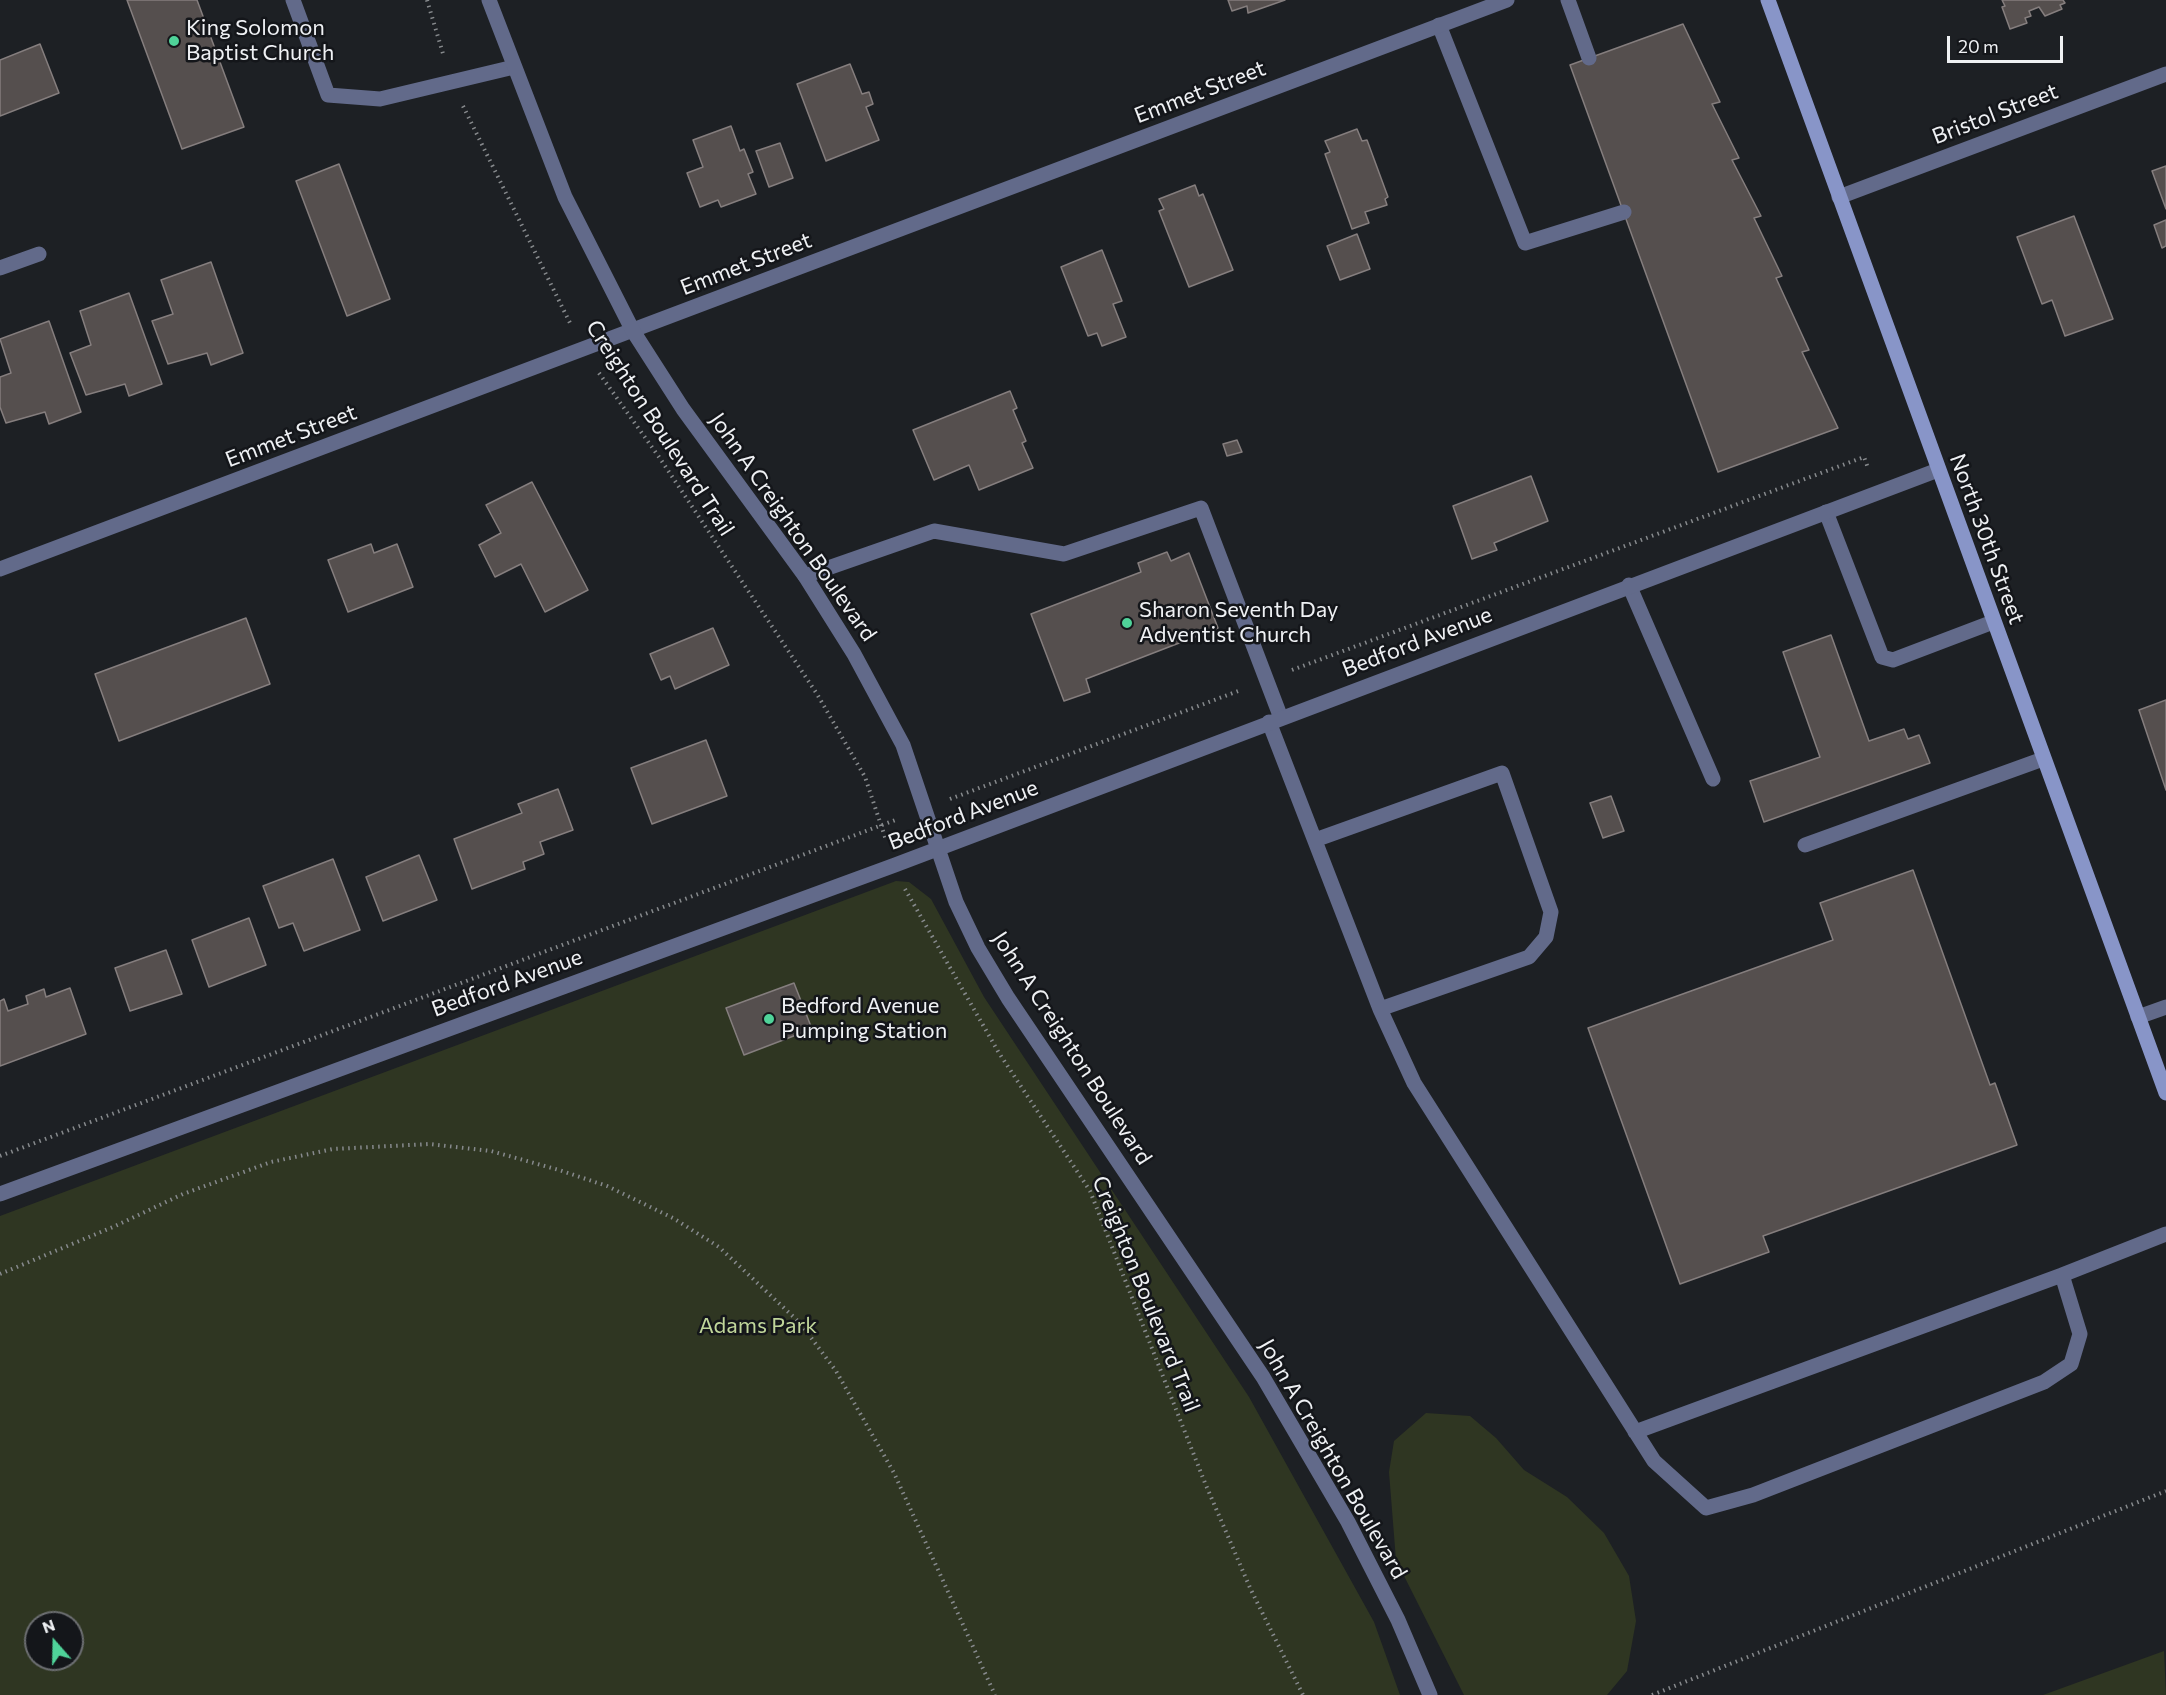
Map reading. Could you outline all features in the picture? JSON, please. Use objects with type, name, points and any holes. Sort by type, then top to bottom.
[{"type":"main road","name":"North 30th Street","points":[[1768,0],[2166,1093]]},
{"type":"street","points":[[293,0],[328,95],[380,99],[514,67]]},
{"type":"street","name":"John A Creighton Boulevard","points":[[489,0],[565,197],[633,331],[683,410],[805,576],[854,654],[903,745],[956,902],[978,948],[1008,998],[1263,1377],[1348,1522],[1398,1620],[1430,1695]]},
{"type":"street","name":"Emmet Street","points":[[0,569],[1507,0]]},
{"type":"street","points":[[1568,0],[1589,58]]},
{"type":"street","points":[[1439,25],[1525,243],[1624,212]]},
{"type":"street","name":"Bristol Street","points":[[1839,197],[2166,74]]},
{"type":"street","points":[[0,268],[39,254]]},
{"type":"street","name":"Bedford Avenue","points":[[0,1194],[939,848],[1938,470]]},
{"type":"street","points":[[805,576],[934,531],[1064,554],[1201,508],[1266,680],[1275,720],[1316,840],[1380,1010],[1414,1083],[1471,1169],[1654,1461],[1706,1508],[1753,1495],[2044,1382],[2071,1364],[2080,1334],[2062,1275]]},
{"type":"street","points":[[1826,512],[1882,657],[1893,660],[1993,622]]},
{"type":"street","points":[[1629,585],[1713,779]]},
{"type":"street","points":[[1805,844],[2043,759]]},
{"type":"street","points":[[1316,840],[1502,773],[1551,912],[1546,937],[1528,957],[1380,1010]]},
{"type":"street","points":[[2138,1017],[2166,1007]]},
{"type":"street","points":[[1635,1432],[2062,1275],[2166,1234]]},
{"type":"path","name":"Creighton Boulevard Trail","points":[[427,0],[454,82],[481,143],[584,350],[665,465],[817,694],[865,777],[881,825]]},
{"type":"path","points":[[0,1156],[1864,457],[1877,492]]},
{"type":"path","name":"Creighton Boulevard Trail","points":[[906,893],[922,916],[954,980],[999,1053],[1090,1191],[1205,1483],[1251,1590],[1303,1695]]},
{"type":"path","points":[[0,1274],[113,1227],[183,1194],[271,1162],[333,1149],[429,1144],[490,1152],[559,1170],[607,1186],[673,1218],[719,1247],[800,1323],[836,1371],[894,1473],[994,1695]]},
{"type":"path","points":[[1652,1695],[2166,1491]]},
{"type":"green space","name":"Adams Park","points":[[896,881],[909,882],[931,899],[984,997],[1249,1397],[1374,1622],[1400,1695],[0,1695],[0,1216]]},
{"type":"green space","points":[[1426,1413],[1470,1416],[1496,1438],[1524,1470],[1567,1497],[1604,1533],[1629,1576],[1636,1621],[1627,1671],[1607,1695],[1464,1695],[1396,1560],[1389,1472],[1394,1441]]},
{"type":"green space","points":[[2164,1651],[2166,1695],[2043,1695]]},
{"type":"building","points":[[127,0],[197,0],[244,127],[182,149]]},
{"type":"building","points":[[1228,0],[1285,0],[1248,13],[1247,6],[1232,11]]},
{"type":"building","points":[[2002,0],[2063,0],[2065,3],[2060,5],[2062,9],[2045,16],[2039,7],[2029,11],[2031,16],[2025,18],[2027,23],[2010,29],[2002,7],[2005,6]]},
{"type":"building","points":[[1683,24],[1720,102],[1712,104],[1739,158],[1732,160],[1761,216],[1754,218],[1782,276],[1776,278],[1809,350],[1802,352],[1838,428],[1718,472],[1570,65]]},
{"type":"building","points":[[40,44],[59,93],[0,116],[0,60]]},
{"type":"building","points":[[850,64],[862,94],[869,92],[873,104],[866,107],[879,140],[826,161],[797,84]]},
{"type":"building","points":[[731,126],[740,151],[744,149],[753,172],[748,174],[756,194],[721,207],[718,200],[700,207],[687,173],[703,167],[693,140]]},
{"type":"building","points":[[1357,129],[1362,141],[1367,140],[1388,197],[1385,199],[1387,205],[1365,212],[1369,223],[1352,229],[1325,154],[1330,152],[1325,141]]},
{"type":"building","points":[[780,143],[793,178],[769,187],[756,151]]},
{"type":"building","points":[[339,164],[390,299],[347,316],[296,181]]},
{"type":"building","points":[[2166,166],[2166,209],[2152,171]]},
{"type":"building","points":[[1195,185],[1199,196],[1203,194],[1233,270],[1189,287],[1159,211],[1164,209],[1159,199]]},
{"type":"building","points":[[2074,216],[2113,319],[2065,336],[2052,300],[2042,304],[2017,237]]},
{"type":"building","points":[[2166,220],[2166,246],[2162,248],[2154,225]]},
{"type":"building","points":[[1357,234],[1370,269],[1340,280],[1327,246]]},
{"type":"building","points":[[1102,250],[1122,301],[1113,304],[1126,337],[1102,346],[1097,333],[1088,336],[1061,267]]},
{"type":"building","points":[[211,262],[243,353],[211,365],[207,353],[168,364],[152,321],[173,314],[161,280]]},
{"type":"building","points":[[129,293],[162,384],[129,396],[125,384],[86,395],[70,353],[91,345],[80,311]]},
{"type":"building","points":[[49,321],[81,412],[49,424],[45,412],[6,423],[0,407],[0,377],[11,373],[0,339]]},
{"type":"building","points":[[1010,391],[1017,408],[1013,410],[1026,441],[1022,443],[1033,468],[979,490],[969,465],[934,480],[913,430]]},
{"type":"building","points":[[1237,440],[1242,452],[1227,456],[1223,444]]},
{"type":"building","points":[[1531,476],[1548,521],[1494,543],[1497,550],[1472,559],[1453,506]]},
{"type":"building","points":[[532,482],[588,590],[545,612],[521,564],[495,577],[479,545],[501,533],[486,505]]},
{"type":"building","points":[[371,544],[374,553],[397,544],[413,587],[348,612],[328,560]]},
{"type":"building","points":[[1167,552],[1171,561],[1189,553],[1218,628],[1086,679],[1090,692],[1064,701],[1031,614],[1141,572],[1138,563]]},
{"type":"building","points":[[246,618],[270,684],[119,741],[95,674]]},
{"type":"building","points":[[713,628],[729,665],[675,689],[670,676],[661,680],[650,654]]},
{"type":"building","points":[[1831,635],[1869,741],[1904,729],[1908,739],[1919,735],[1930,763],[1764,822],[1750,781],[1820,757],[1783,652]]},
{"type":"building","points":[[2166,700],[2166,790],[2139,710]]},
{"type":"building","points":[[706,740],[727,796],[652,824],[631,768]]},
{"type":"building","points":[[558,789],[573,830],[540,842],[544,854],[523,862],[525,869],[472,889],[454,839],[522,813],[518,804]]},
{"type":"building","points":[[1611,796],[1624,831],[1603,838],[1590,803]]},
{"type":"building","points":[[419,855],[437,900],[383,921],[366,877]]},
{"type":"building","points":[[333,859],[360,930],[304,951],[293,923],[279,928],[263,886]]},
{"type":"building","points":[[1913,870],[1990,1085],[1995,1083],[2017,1145],[1763,1236],[1769,1252],[1680,1284],[1588,1028],[1833,940],[1820,903]]},
{"type":"building","points":[[249,918],[266,965],[209,987],[192,940]]},
{"type":"building","points":[[166,950],[182,994],[130,1011],[115,968]]},
{"type":"building","name":"Bedford Avenue Pumping Station","points":[[794,983],[812,1029],[744,1055],[726,1008]]},
{"type":"building","points":[[70,988],[86,1034],[0,1066],[0,1001],[4,999],[8,1011],[28,1004],[26,996],[44,989],[46,997]]},
{"type":"place","name":"King Solomon Baptist Church","points":[[174,41]]},
{"type":"place","name":"Sharon Seventh Day Adventist Church","points":[[1127,623]]},
{"type":"place","name":"Bedford Avenue Pumping Station","points":[[769,1019]]}]
